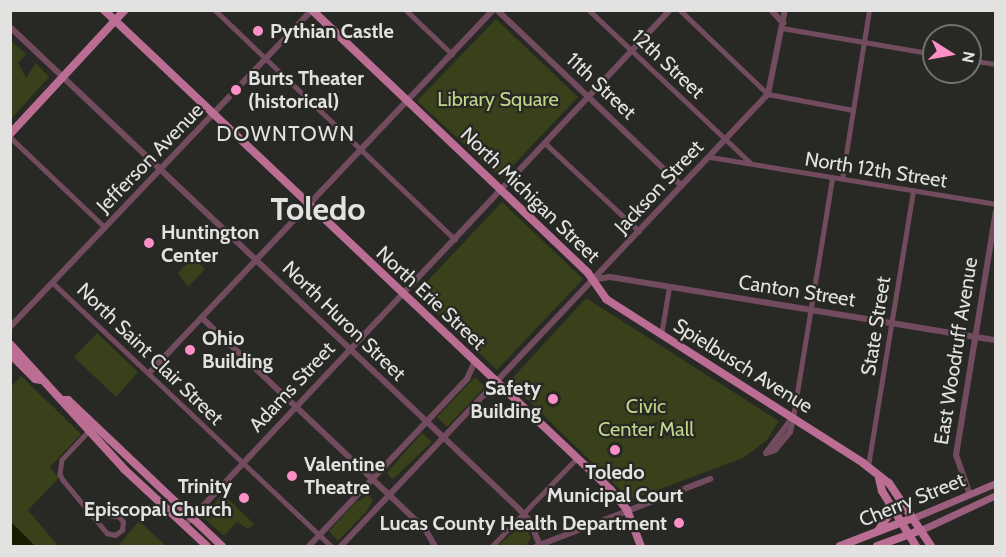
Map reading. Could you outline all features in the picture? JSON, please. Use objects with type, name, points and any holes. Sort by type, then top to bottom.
[{"type":"main road","name":"North Erie Street","points":[[104,10],[577,458],[627,510],[641,546]]},
{"type":"main road","points":[[10,136],[125,10]]},
{"type":"main road","name":"North Michigan Street","points":[[312,11],[594,279]]},
{"type":"main road","name":"Spielbusch Avenue","points":[[594,279],[606,299],[793,417],[889,483],[931,546]]},
{"type":"main road","points":[[10,344],[40,373],[41,380]]},
{"type":"main road","points":[[10,354],[35,379],[41,380],[62,400],[68,400],[110,453],[207,546]]},
{"type":"main road","points":[[92,429],[117,446],[222,546]]},
{"type":"main road","points":[[110,453],[117,446]]},
{"type":"main road","points":[[141,484],[147,482],[147,475]]},
{"type":"main road","name":"Spielbusch Avenue","points":[[879,478],[889,502],[916,546]]},
{"type":"main road","name":"Cherry Street","points":[[840,546],[996,483]]},
{"type":"main road","name":"Cherry Street","points":[[878,546],[921,530],[996,495]]},
{"type":"main road","points":[[878,532],[887,517],[889,502]]},
{"type":"street","points":[[215,10],[455,238]]},
{"type":"street","points":[[405,10],[452,54]]},
{"type":"street","points":[[149,373],[495,10]]},
{"type":"street","name":"11th Street","points":[[495,10],[682,186]]},
{"type":"street","name":"12th Street","points":[[589,10],[726,140]]},
{"type":"street","name":"Adams Street","points":[[185,525],[670,10]]},
{"type":"street","points":[[680,10],[768,94],[853,110]]},
{"type":"street","points":[[771,10],[783,25],[922,52]]},
{"type":"street","points":[[768,94],[785,10]]},
{"type":"street","points":[[842,179],[869,10]]},
{"type":"street","name":"Jefferson Avenue","points":[[10,327],[312,11]]},
{"type":"street","name":"North Huron Street","points":[[10,27],[426,423],[524,513],[538,546]]},
{"type":"street","name":"Jackson Street","points":[[341,546],[768,94]]},
{"type":"street","points":[[10,136],[105,227]]},
{"type":"street","points":[[726,140],[751,164]]},
{"type":"street","points":[[545,143],[639,231]]},
{"type":"street","name":"North 12th Street","points":[[710,157],[996,204]]},
{"type":"street","points":[[793,417],[786,421],[766,453],[775,450],[790,432],[793,417],[832,178]]},
{"type":"street","name":"State Street","points":[[868,467],[913,191]]},
{"type":"street","name":"East Woodruff Avenue","points":[[970,495],[956,455],[996,211]]},
{"type":"street","name":"Canton Street","points":[[594,279],[606,277],[996,340]]},
{"type":"street","name":"North Saint Clair Street","points":[[53,283],[331,546]]},
{"type":"street","points":[[661,335],[669,287]]},
{"type":"street","points":[[202,318],[425,529],[435,546]]},
{"type":"street","points":[[309,546],[467,379],[475,361]]},
{"type":"street","points":[[92,429],[62,460],[59,468],[63,480],[107,533],[115,535],[122,530],[123,522],[119,517],[92,514]]},
{"type":"street","points":[[492,546],[577,458]]},
{"type":"street","points":[[538,546],[710,479]]},
{"type":"green space","name":"Library Square","points":[[496,19],[578,97],[501,178],[417,101]]},
{"type":"green space","points":[[10,40],[26,54],[18,63],[26,78],[36,63],[49,77],[11,119]]},
{"type":"green space","points":[[502,202],[583,279],[497,370],[416,293]]},
{"type":"green space","points":[[193,257],[205,269],[188,287],[178,273]]},
{"type":"green space","name":"Civic Center Mall","points":[[586,298],[779,421],[767,440],[743,458],[631,500],[509,382]]},
{"type":"green space","points":[[97,333],[138,372],[116,397],[74,357]]},
{"type":"green space","points":[[21,376],[81,434],[50,467],[59,478],[28,510],[58,546],[35,546],[11,522],[11,387]]},
{"type":"green space","points":[[475,377],[485,387],[447,427],[437,417]]},
{"type":"green space","points":[[422,433],[432,442],[393,479],[387,474],[390,469]]},
{"type":"green space","points":[[223,494],[254,524],[248,529],[237,522],[224,536],[205,519],[205,514]]},
{"type":"green space","points":[[368,495],[373,500],[367,511],[338,541],[329,531],[356,502]]},
{"type":"green space","points":[[139,521],[166,546],[118,546]]},
{"type":"green space","points":[[523,524],[531,537],[527,545],[497,546]]},
{"type":"shaded area","points":[[11,522],[35,546],[11,546]]},
{"type":"place","name":"Pythian Castle","points":[[258,31]]},
{"type":"place","name":"Burts Theater (historical)","points":[[236,90]]},
{"type":"place","name":"Huntington Center","points":[[149,243]]},
{"type":"place","name":"Ohio Building","points":[[190,350]]},
{"type":"place","name":"Safety Building","points":[[553,399]]},
{"type":"place","name":"Toledo Municipal Court","points":[[615,450]]},
{"type":"place","name":"Valentine Theatre","points":[[292,476]]},
{"type":"place","name":"Trinity Episcopal Church","points":[[244,498]]},
{"type":"place","name":"Lucas County Health Department","points":[[679,523]]},
{"type":"district","name":"DOWNTOWN","points":[[286,134]]},
{"type":"district","name":"Toledo","points":[[318,209]]}]
